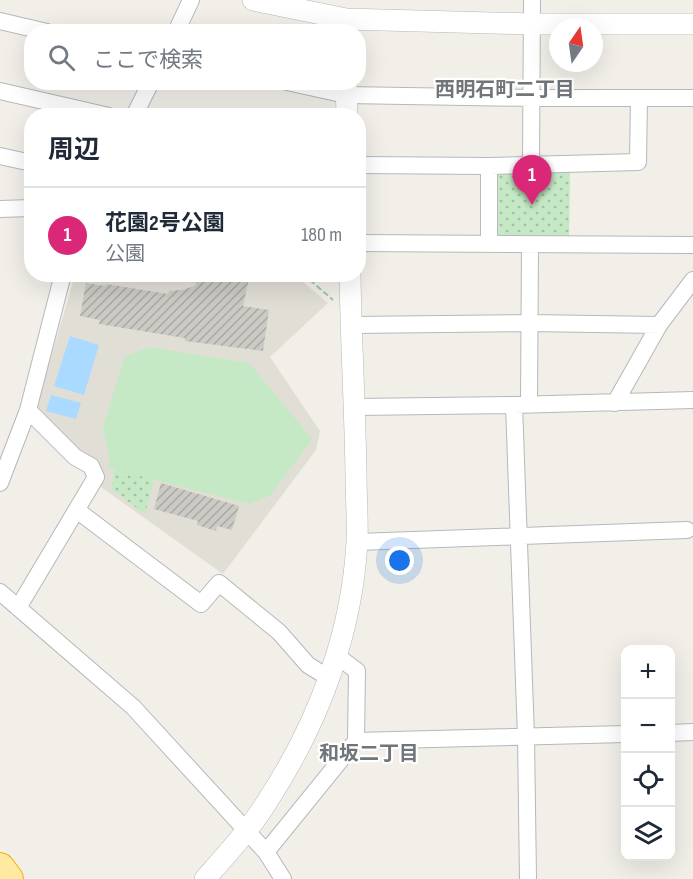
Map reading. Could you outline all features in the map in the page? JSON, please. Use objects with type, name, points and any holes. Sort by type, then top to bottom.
[{"type":"highway","points":[[0,867],[9,879]]},
{"type":"street","points":[[180,24],[191,0]]},
{"type":"street","points":[[254,0],[347,17],[532,24],[693,24]]},
{"type":"street","points":[[531,164],[532,0]]},
{"type":"street","points":[[0,21],[24,27]]},
{"type":"street","points":[[138,108],[147,90]]},
{"type":"street","points":[[316,90],[346,98],[693,98]]},
{"type":"street","points":[[0,91],[74,108]]},
{"type":"street","points":[[366,165],[489,166],[638,162],[639,98]]},
{"type":"street","points":[[0,156],[24,161]]},
{"type":"street","points":[[489,166],[489,244]]},
{"type":"street","points":[[0,209],[24,208]]},
{"type":"street","points":[[366,243],[693,245]]},
{"type":"street","points":[[528,879],[519,536],[522,405],[530,323],[530,245]]},
{"type":"street","points":[[615,403],[659,325],[693,280]]},
{"type":"street","points":[[0,483],[28,410],[61,282]]},
{"type":"street","points":[[206,879],[247,831],[270,798],[299,748],[321,700],[337,656],[349,599],[357,542],[350,282]]},
{"type":"street","points":[[351,314],[530,323],[659,325]]},
{"type":"street","points":[[355,407],[615,403],[693,399]]},
{"type":"street","points":[[18,608],[78,511],[96,477],[91,466],[75,457],[28,410]]},
{"type":"street","points":[[78,511],[201,604],[219,584],[279,632],[308,665],[329,678]]},
{"type":"street","points":[[357,542],[687,530]]},
{"type":"street","points":[[0,592],[133,707],[266,852],[283,879]]},
{"type":"street","points":[[266,852],[356,741],[357,671],[337,656]]},
{"type":"street","points":[[675,733],[693,732]]},
{"type":"street","points":[[356,741],[621,734]]},
{"type":"path","points":[[312,282],[351,314]]},
{"type":"shaded area","points":[[73,282],[303,282],[328,303],[270,357],[320,431],[316,450],[223,574],[98,485],[103,477],[99,463],[77,450],[36,408]]},
{"type":"green space","points":[[570,171],[569,239],[495,238],[495,173]]},
{"type":"green space","points":[[150,347],[249,363],[312,439],[271,495],[249,504],[108,468],[110,459],[103,427],[125,356]]},
{"type":"green space","points":[[115,469],[154,479],[145,514],[111,489]]},
{"type":"water","points":[[70,336],[99,345],[84,395],[54,386]]},
{"type":"water","points":[[51,395],[81,403],[76,419],[46,411]]},
{"type":"building","points":[[196,282],[248,282],[243,306],[269,310],[263,351],[185,341],[185,338],[99,324],[100,320],[80,316],[86,283],[168,294],[169,291],[195,286]]},
{"type":"building","points":[[161,483],[239,506],[232,530],[217,526],[216,531],[197,525],[198,521],[154,509]]},
{"type":"place","name":"花園2号公園","points":[[532,205]]},
{"type":"district","name":"西明石町二丁目","points":[[505,89]]},
{"type":"district","name":"和坂二丁目","points":[[369,753]]}]
